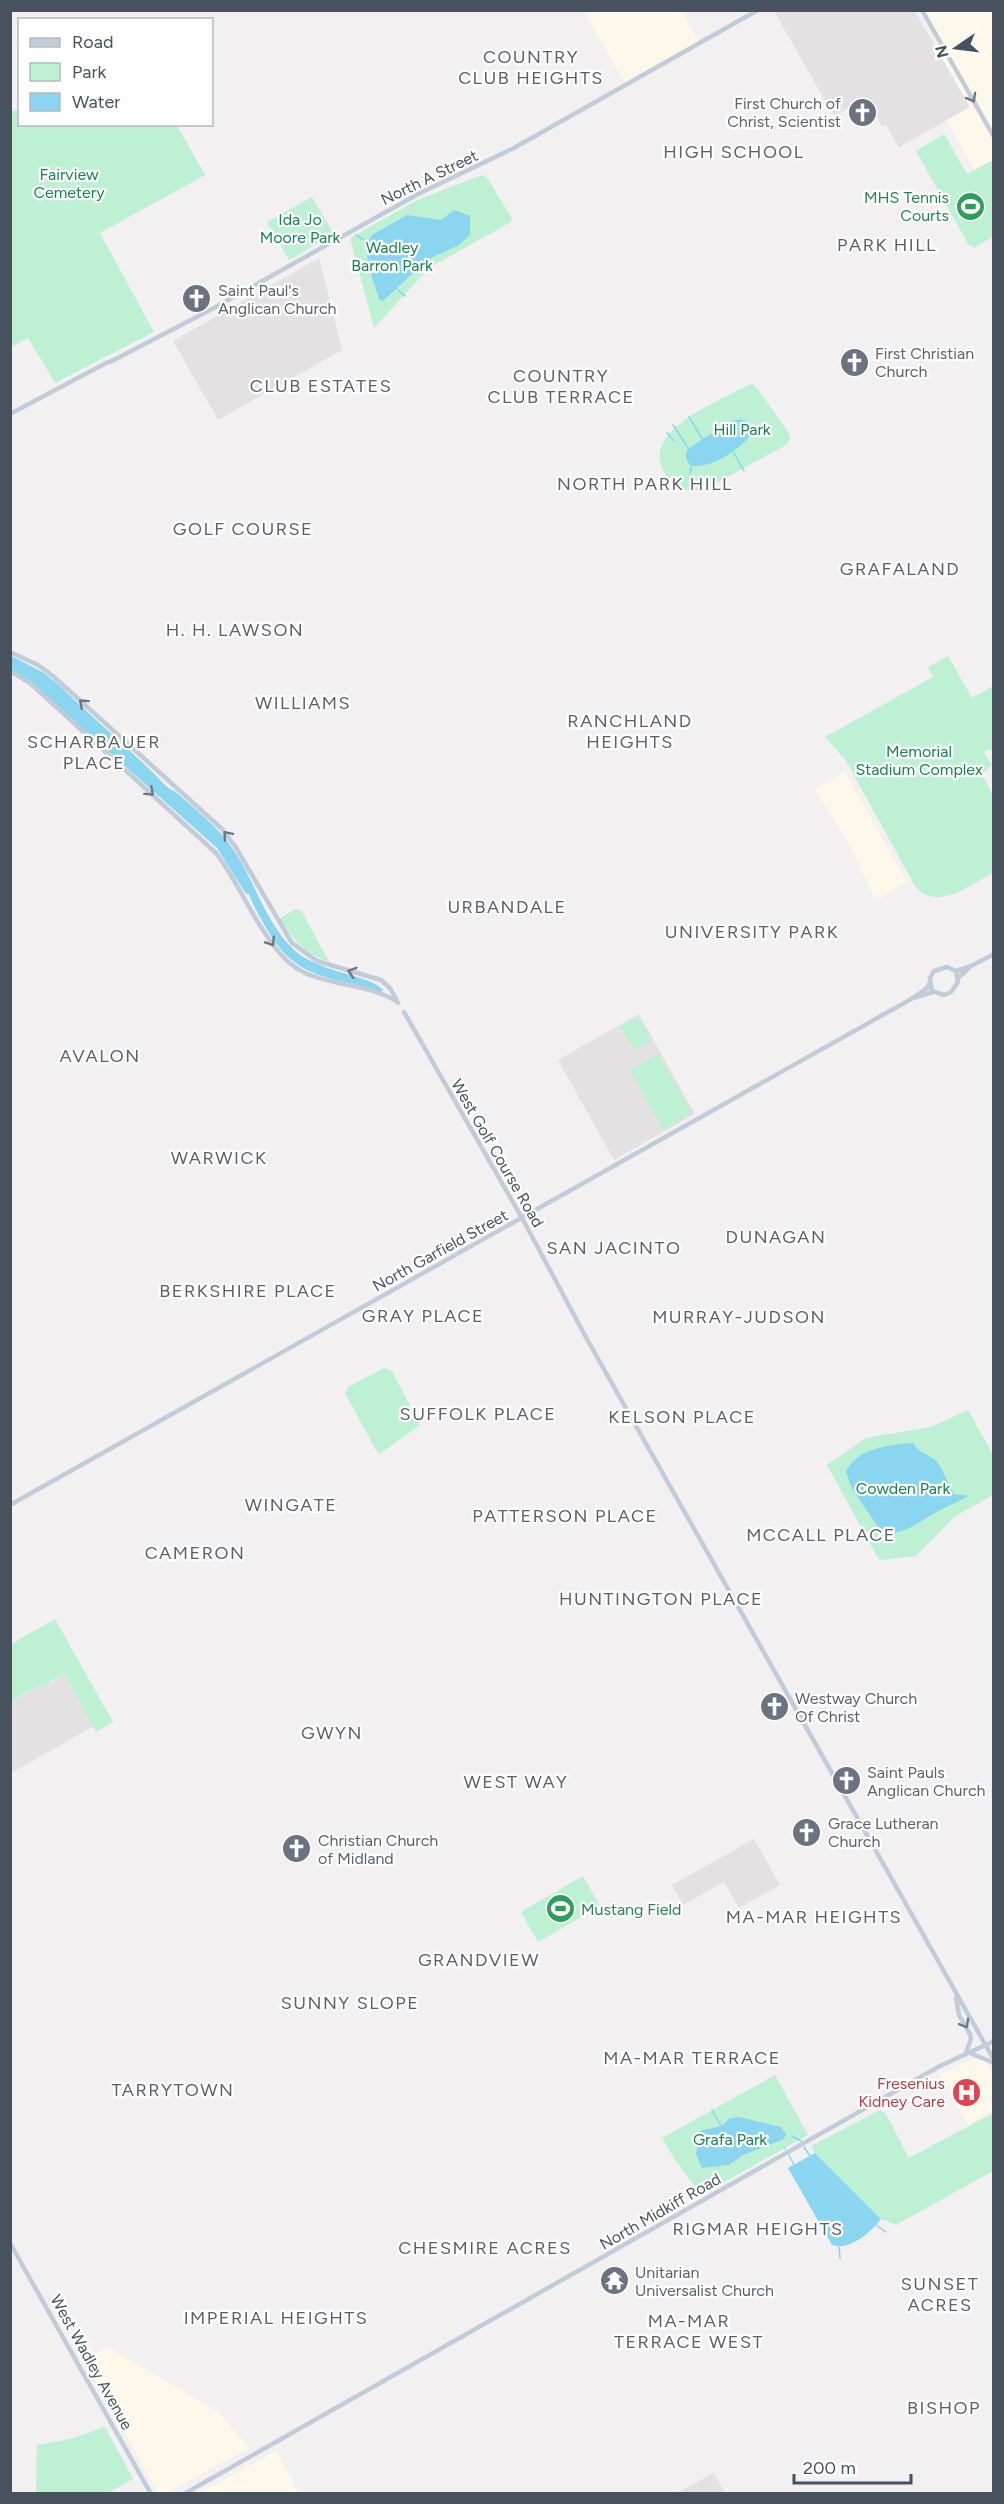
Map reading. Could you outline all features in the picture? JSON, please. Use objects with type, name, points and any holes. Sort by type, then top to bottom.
[{"type":"main road","name":"North A Street","points":[[10,414],[214,308],[418,194],[514,148],[758,10]]},
{"type":"main road","points":[[922,10],[993,137]]},
{"type":"main road","points":[[10,651],[38,665],[53,676],[222,829],[238,851],[284,932],[298,949],[316,961],[381,980],[390,988],[399,1003],[380,994],[307,974],[289,964],[272,944],[234,877],[216,853],[30,683],[10,671]]},
{"type":"main road","points":[[913,998],[927,988],[931,974],[938,969],[947,967],[956,971],[993,954]]},
{"type":"main road","points":[[913,998],[934,992],[948,994],[971,966]]},
{"type":"main road","points":[[956,971],[958,979]]},
{"type":"main road","points":[[929,984],[934,992]]},
{"type":"main road","name":"North Garfield Street","points":[[10,1505],[913,998]]},
{"type":"main road","name":"West Golf Course Road","points":[[404,1012],[522,1218],[588,1341],[993,2061]]},
{"type":"main road","points":[[955,1993],[959,2015],[971,2039],[967,2054],[993,2061]]},
{"type":"main road","name":"North Midkiff Road","points":[[184,2493],[940,2067],[993,2042]]},
{"type":"main road","name":"West Wadley Avenue","points":[[10,2243],[151,2493]]},
{"type":"shaded area","points":[[584,11],[684,11],[700,43],[627,87]]},
{"type":"shaded area","points":[[774,11],[915,11],[970,107],[899,147],[886,125],[882,126],[866,98],[834,116]]},
{"type":"shaded area","points":[[922,11],[993,11],[993,204],[918,68],[946,52]]},
{"type":"shaded area","points":[[319,258],[342,350],[218,420],[173,341]]},
{"type":"shaded area","points":[[845,772],[907,882],[876,900],[848,842],[815,789]]},
{"type":"shaded area","points":[[639,1014],[695,1114],[614,1160],[558,1060]]},
{"type":"shaded area","points":[[65,1674],[94,1726],[11,1773],[11,1702],[43,1683],[52,1682]]},
{"type":"shaded area","points":[[754,1839],[780,1885],[739,1908],[724,1882],[683,1905],[672,1885]]},
{"type":"shaded area","points":[[979,2057],[985,2059],[993,2073],[993,2111],[968,2125],[939,2074]]},
{"type":"shaded area","points":[[107,2347],[217,2411],[249,2448],[167,2493],[158,2493],[84,2360]]},
{"type":"shaded area","points":[[276,2451],[299,2493],[199,2493]]},
{"type":"shaded area","points":[[714,2473],[725,2493],[677,2493]]},
{"type":"green space","name":"Fairview Cemetery","points":[[18,109],[18,126],[178,126],[205,175],[100,233],[154,332],[55,383],[28,338],[11,347],[10,113]]},
{"type":"green space","name":"MHS Tennis Courts","points":[[944,134],[967,174],[993,160],[993,237],[974,248],[968,244],[916,151]]},
{"type":"green space","name":"Wadley Barron Park","points":[[482,175],[487,178],[512,218],[511,222],[429,268],[374,328],[350,238],[417,200]]},
{"type":"green space","name":"Ida Jo Moore Park","points":[[312,197],[334,234],[289,260],[267,222]]},
{"type":"green space","name":"Hill Park","points":[[752,384],[788,432],[790,439],[786,445],[704,490],[692,491],[672,484],[665,474],[660,459],[662,444],[671,432],[700,410]]},
{"type":"green space","name":"Memorial Stadium Complex","points":[[948,656],[972,698],[993,686],[993,752],[990,749],[984,752],[992,765],[982,774],[993,795],[994,872],[954,894],[933,897],[924,894],[915,886],[845,759],[825,737],[933,677],[928,667]]},
{"type":"green space","points":[[296,909],[301,910],[329,962],[306,950],[294,939],[280,918]]},
{"type":"green space","points":[[638,1016],[652,1040],[634,1050],[620,1026]]},
{"type":"green space","points":[[659,1054],[692,1113],[663,1130],[630,1070]]},
{"type":"green space","points":[[384,1368],[392,1371],[420,1425],[380,1454],[345,1393],[348,1387]]},
{"type":"green space","name":"Cowden Park","points":[[968,1410],[993,1455],[993,1495],[954,1517],[916,1556],[879,1560],[827,1465],[866,1438],[931,1427]]},
{"type":"green space","points":[[55,1619],[113,1722],[96,1732],[65,1674],[11,1702],[11,1644]]},
{"type":"green space","name":"Mustang Field","points":[[583,1876],[600,1906],[538,1942],[521,1912]]},
{"type":"green space","name":"Grafa Park","points":[[775,2075],[808,2135],[703,2194],[700,2193],[675,2160],[662,2138]]},
{"type":"green space","points":[[880,2110],[886,2114],[909,2158],[993,2113],[993,2171],[896,2225],[881,2219],[815,2153],[811,2146]]},
{"type":"green space","points":[[105,2427],[133,2479],[108,2493],[36,2493],[37,2445],[70,2439]]},
{"type":"water","points":[[454,210],[470,216],[470,235],[459,245],[427,260],[383,301],[379,299],[368,265],[366,244],[372,235],[407,215],[441,220]]},
{"type":"water","points":[[735,420],[747,421],[754,430],[743,443],[716,461],[698,466],[690,465],[686,455],[689,448]]},
{"type":"water","points":[[10,655],[44,673],[57,683],[166,786],[219,831],[234,850],[273,923],[293,949],[315,963],[367,981],[383,990],[381,992],[315,974],[289,958],[277,945],[249,894],[246,894],[217,848],[55,704],[11,670]]},
{"type":"water","points":[[913,1443],[938,1464],[954,1494],[968,1496],[905,1530],[883,1534],[852,1489],[846,1472],[857,1458],[874,1449]]},
{"type":"water","points":[[739,2117],[781,2127],[786,2134],[784,2139],[743,2155],[729,2165],[702,2168],[696,2154],[700,2131],[721,2126],[730,2118]]},
{"type":"water","points":[[815,2153],[881,2219],[866,2235],[853,2243],[832,2245],[788,2168]]},
{"type":"waterway","points":[[356,235],[367,242]]},
{"type":"waterway","points":[[397,289],[405,296]]},
{"type":"waterway","points":[[689,417],[703,440]]},
{"type":"waterway","points":[[673,425],[689,449]]},
{"type":"waterway","points":[[667,433],[674,441]]},
{"type":"waterway","points":[[733,451],[744,471]]},
{"type":"waterway","points":[[690,473],[692,465]]},
{"type":"waterway","points":[[712,2110],[721,2126]]},
{"type":"waterway","points":[[792,2136],[801,2141]]},
{"type":"waterway","points":[[804,2147],[810,2156]]},
{"type":"waterway","points":[[789,2155],[794,2165]]},
{"type":"waterway","points":[[876,2225],[886,2232]]},
{"type":"waterway","points":[[839,2247],[840,2258]]},
{"type":"place","name":"First Church of Christ, Scientist","points":[[862,112]]},
{"type":"place","name":"MHS Tennis Courts","points":[[970,206]]},
{"type":"place","name":"Saint Paul's Anglican Church","points":[[197,299]]},
{"type":"place","name":"First Christian Church","points":[[854,362]]},
{"type":"place","name":"Westway Church Of Christ","points":[[774,1707]]},
{"type":"place","name":"Saint Pauls Anglican Church","points":[[846,1781]]},
{"type":"place","name":"Grace Lutheran Church","points":[[807,1832]]},
{"type":"place","name":"Christian Church of Midland","points":[[297,1849]]},
{"type":"place","name":"Mustang Field","points":[[560,1909]]},
{"type":"place","name":"Fresenius Kidney Care","points":[[966,2092]]},
{"type":"place","name":"Unitarian Universalist Church","points":[[614,2281]]},
{"type":"district","name":"COUNTRY CLUB HEIGHTS","points":[[531,67]]},
{"type":"district","name":"HIGH SCHOOL","points":[[734,152]]},
{"type":"district","name":"PARK HILL","points":[[887,245]]},
{"type":"district","name":"CLUB ESTATES","points":[[321,386]]},
{"type":"district","name":"COUNTRY CLUB TERRACE","points":[[561,386]]},
{"type":"district","name":"NORTH PARK HILL","points":[[645,484]]},
{"type":"district","name":"GOLF COURSE","points":[[243,529]]},
{"type":"district","name":"GRAFALAND","points":[[900,569]]},
{"type":"district","name":"H. H. LAWSON","points":[[235,630]]},
{"type":"district","name":"WILLIAMS","points":[[303,703]]},
{"type":"district","name":"RANCHLAND HEIGHTS","points":[[630,731]]},
{"type":"district","name":"SCHARBAUER PLACE","points":[[94,752]]},
{"type":"district","name":"URBANDALE","points":[[507,907]]},
{"type":"district","name":"UNIVERSITY PARK","points":[[752,932]]},
{"type":"district","name":"AVALON","points":[[100,1056]]},
{"type":"district","name":"WARWICK","points":[[219,1158]]},
{"type":"district","name":"DUNAGAN","points":[[776,1237]]},
{"type":"district","name":"SAN JACINTO","points":[[614,1248]]},
{"type":"district","name":"BERKSHIRE PLACE","points":[[248,1291]]},
{"type":"district","name":"GRAY PLACE","points":[[423,1316]]},
{"type":"district","name":"MURRAY-JUDSON","points":[[739,1317]]},
{"type":"district","name":"SUFFOLK PLACE","points":[[478,1414]]},
{"type":"district","name":"KELSON PLACE","points":[[682,1417]]},
{"type":"district","name":"WINGATE","points":[[291,1505]]},
{"type":"district","name":"PATTERSON PLACE","points":[[565,1516]]},
{"type":"district","name":"MCCALL PLACE","points":[[821,1535]]},
{"type":"district","name":"CAMERON","points":[[195,1553]]},
{"type":"district","name":"HUNTINGTON PLACE","points":[[661,1599]]},
{"type":"district","name":"GWYN","points":[[332,1733]]},
{"type":"district","name":"WEST WAY","points":[[516,1782]]},
{"type":"district","name":"MA-MAR HEIGHTS","points":[[814,1917]]},
{"type":"district","name":"GRANDVIEW","points":[[479,1960]]},
{"type":"district","name":"SUNNY SLOPE","points":[[350,2003]]},
{"type":"district","name":"MA-MAR TERRACE","points":[[692,2058]]},
{"type":"district","name":"TARRYTOWN","points":[[173,2090]]},
{"type":"district","name":"RIGMAR HEIGHTS","points":[[758,2229]]},
{"type":"district","name":"CHESMIRE ACRES","points":[[485,2248]]},
{"type":"district","name":"SUNSET ACRES","points":[[940,2294]]},
{"type":"district","name":"IMPERIAL HEIGHTS","points":[[276,2318]]},
{"type":"district","name":"MA-MAR TERRACE WEST","points":[[689,2331]]},
{"type":"district","name":"BISHOP","points":[[944,2408]]}]
